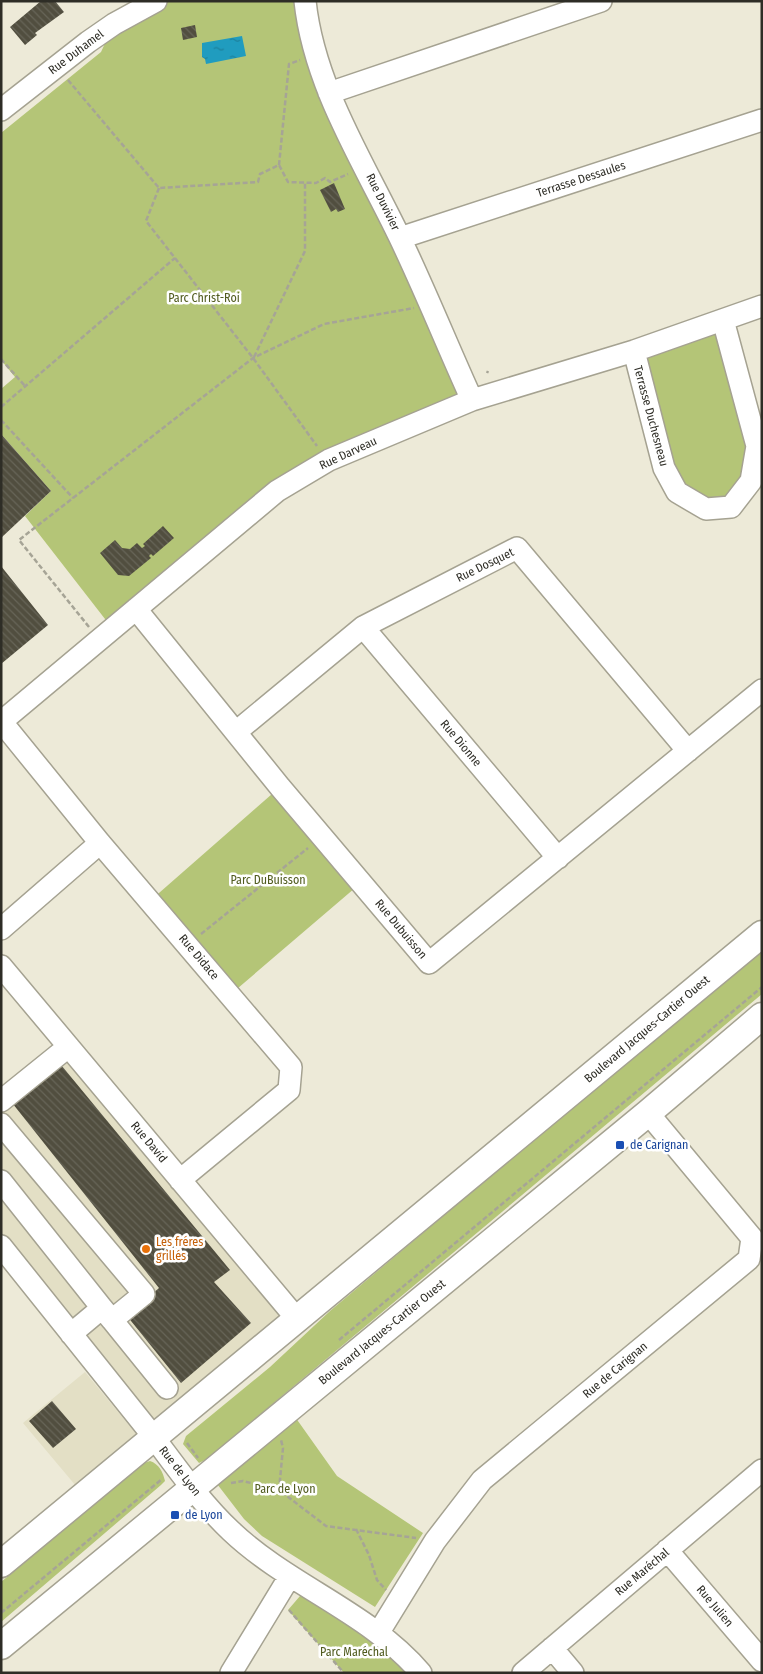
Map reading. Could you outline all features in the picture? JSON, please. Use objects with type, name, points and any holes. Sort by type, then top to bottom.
[{"type":"main road","name":"Boulevard Jacques-Cartier Ouest","points":[[1,1564],[762,934]]},
{"type":"main road","name":"Boulevard Jacques-Cartier Ouest","points":[[1,1646],[185,1479],[276,1418],[648,1113],[762,1016]]},
{"type":"street","name":"Rue Duhamel","points":[[1,110],[88,42],[114,24],[156,1]]},
{"type":"street","name":"Rue Duvivier","points":[[305,1],[308,33],[329,93],[400,238],[472,400]]},
{"type":"street","points":[[329,93],[600,1]]},
{"type":"street","name":"Terrasse Dessaules","points":[[400,238],[762,120]]},
{"type":"street","name":"Rue Darveau","points":[[1,721],[277,491],[328,460],[472,400],[634,351],[762,306]]},
{"type":"street","name":"Terrasse Duchesneau","points":[[634,351],[664,468],[677,492],[706,509],[731,507],[751,481],[757,446],[723,320]]},
{"type":"street","name":"Rue Dosquet","points":[[236,732],[363,628],[517,548],[688,751]]},
{"type":"street","name":"Rue Dubuisson","points":[[136,610],[429,964],[762,690]]},
{"type":"street","name":"Rue Dionne","points":[[363,628],[558,858]]},
{"type":"street","name":"Rue Didace","points":[[1,721],[100,843],[189,945],[290,1067],[289,1090],[180,1180]]},
{"type":"street","points":[[1,929],[100,843]]},
{"type":"street","name":"Rue David","points":[[1,966],[297,1318]]},
{"type":"street","points":[[1,1101],[68,1047]]},
{"type":"street","name":"Rue de Carignan","points":[[379,1632],[435,1542],[482,1480],[749,1259],[752,1238],[648,1113]]},
{"type":"street","points":[[1,1123],[144,1294],[71,1334]]},
{"type":"street","points":[[1,1181],[167,1388]]},
{"type":"street","name":"Rue de Lyon","points":[[1,1246],[185,1479],[232,1532],[290,1576],[379,1632],[409,1658],[422,1673]]},
{"type":"street","name":"Rue Maréchal","points":[[523,1673],[762,1470]]},
{"type":"street","name":"Rue Julien","points":[[668,1550],[762,1661]]},
{"type":"street","points":[[231,1673],[290,1576]]},
{"type":"street","points":[[552,1648],[573,1673]]},
{"type":"path","points":[[316,54],[289,64],[279,165],[288,182],[305,183],[316,183],[325,178],[330,182],[365,167]]},
{"type":"path","points":[[65,77],[160,188]]},
{"type":"path","points":[[160,188],[258,182],[260,174],[279,165]]},
{"type":"path","points":[[253,358],[305,251],[305,183]]},
{"type":"path","points":[[160,188],[146,221],[253,358],[318,447]]},
{"type":"path","points":[[1,407],[175,258]]},
{"type":"path","points":[[99,639],[19,540],[253,358],[324,324],[417,307]]},
{"type":"path","points":[[1,360],[25,386]]},
{"type":"path","points":[[1,420],[73,498]]},
{"type":"path","points":[[189,945],[322,836]]},
{"type":"path","name":"Boulevard Jacques-Cartier Ouest","points":[[337,1341],[762,987]]},
{"type":"path","points":[[276,1418],[283,1448],[279,1490]]},
{"type":"path","points":[[1,1613],[161,1480],[185,1479],[199,1458],[187,1443]]},
{"type":"path","points":[[228,1484],[243,1481],[279,1490],[326,1526],[435,1542]]},
{"type":"path","points":[[356,1529],[369,1555],[377,1580],[397,1602]]},
{"type":"path","points":[[277,1596],[344,1673]]},
{"type":"shaded area","points":[[57,1047],[297,1332],[153,1451],[1,1259],[1,1090]]},
{"type":"shaded area","points":[[85,1372],[138,1436],[76,1486],[23,1423]]},
{"type":"green space","name":"Parc Christ-Roi","points":[[156,1],[305,1],[308,33],[472,400],[329,460],[112,628],[25,516],[51,491],[1,434],[1,389],[15,377],[1,360],[1,133],[101,52],[114,24]]},
{"type":"green space","points":[[723,320],[757,446],[731,507],[677,492],[634,351]]},
{"type":"green space","name":"Parc DuBuisson","points":[[280,787],[362,882],[231,994],[151,900]]},
{"type":"green space","points":[[762,948],[762,994],[207,1459],[199,1463],[183,1444],[186,1436],[270,1367],[330,1311]]},
{"type":"green space","name":"Parc de Lyon","points":[[293,1414],[337,1476],[423,1533],[375,1607],[262,1536],[244,1519],[214,1480]]},
{"type":"green space","points":[[150,1461],[160,1469],[165,1481],[1,1622],[1,1582],[144,1463]]},
{"type":"green space","name":"Parc Maréchal","points":[[300,1596],[307,1597],[360,1631],[384,1650],[406,1673],[344,1673],[288,1610]]},
{"type":"water","points":[[242,36],[246,56],[206,64],[205,59],[202,57],[202,43]]},
{"type":"building","points":[[41,1],[55,1],[64,12],[35,33],[37,35],[25,45],[10,27]]},
{"type":"building","points":[[195,25],[197,37],[183,40],[181,28]]},
{"type":"building","points":[[334,183],[345,209],[338,212],[336,209],[331,212],[320,190]]},
{"type":"building","points":[[1,434],[51,491],[1,538]]},
{"type":"building","points":[[163,526],[174,538],[153,556],[151,554],[149,556],[151,558],[129,576],[118,575],[100,553],[115,540],[122,548],[130,549],[137,543],[142,548],[145,546],[143,544]]},
{"type":"building","points":[[1,566],[48,625],[1,664]]},
{"type":"building","points":[[57,1060],[230,1270],[214,1282],[251,1323],[181,1383],[127,1316],[159,1288],[9,1099]]},
{"type":"building","points":[[52,1401],[76,1429],[53,1448],[29,1421]]},
{"type":"place","name":"de Carignan","points":[[620,1145]]},
{"type":"place","name":"Les fréres grillés","points":[[146,1249]]},
{"type":"place","name":"de Lyon","points":[[175,1515]]}]
